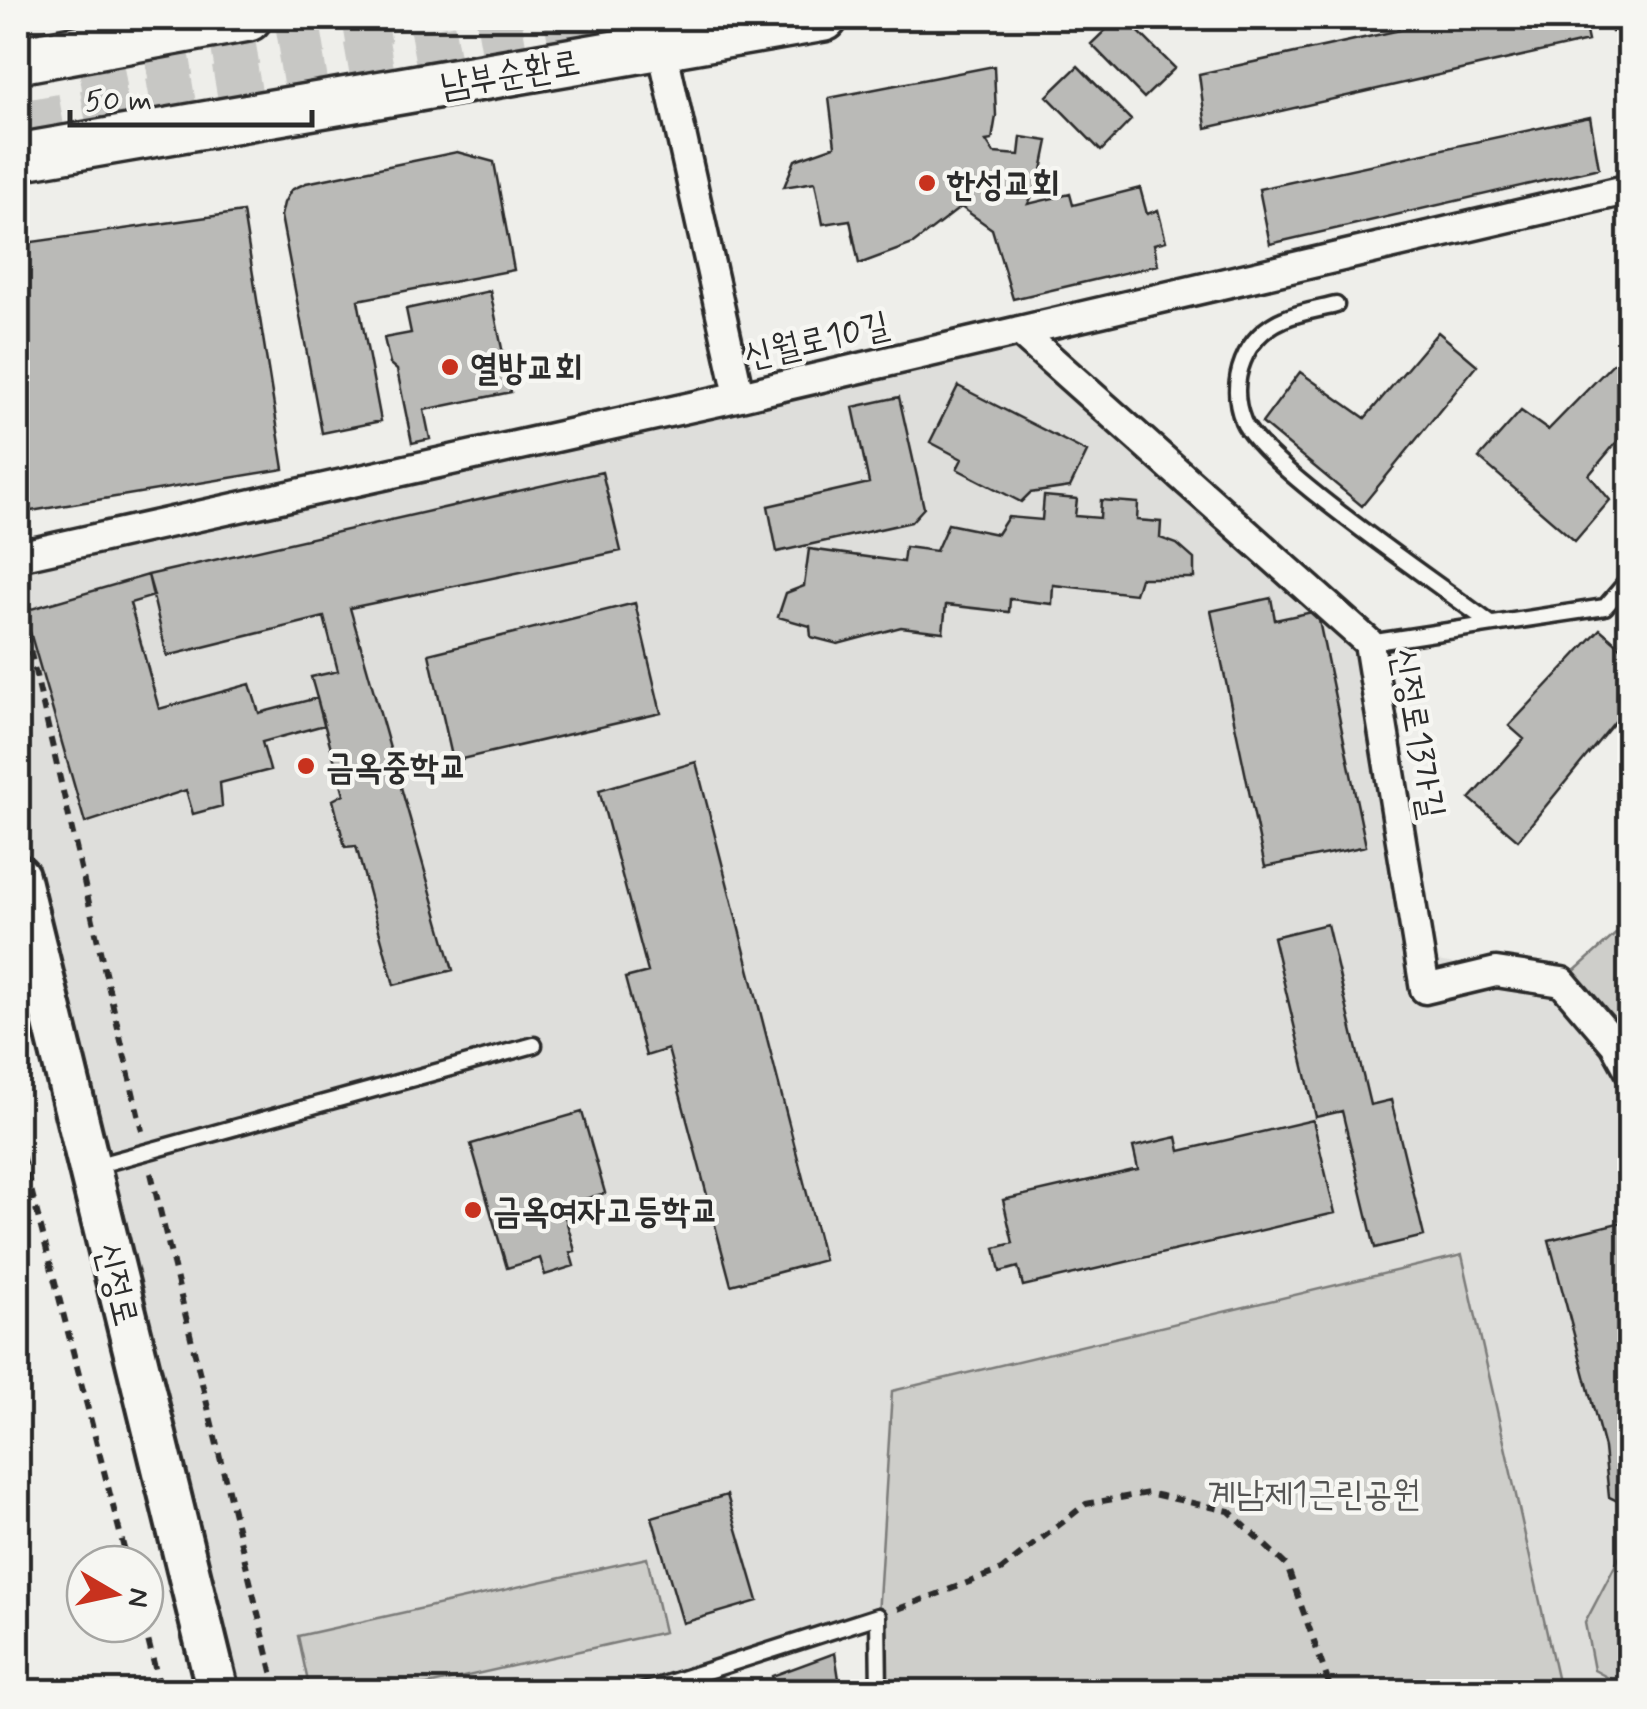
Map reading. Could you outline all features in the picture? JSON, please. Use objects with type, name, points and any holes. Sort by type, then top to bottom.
[{"type":"main road","points":[[18,60],[248,18]]},
{"type":"main road","name":"남부순환로","points":[[26,159],[654,33],[824,18]]},
{"type":"main road","name":"신정로","points":[[18,876],[218,1692]]},
{"type":"street","points":[[654,33],[739,396]]},
{"type":"street","name":"신월로10길","points":[[18,556],[739,396],[1630,189]]},
{"type":"street","name":"신정로13가길","points":[[1019,331],[1369,643],[1425,989],[1496,972],[1562,982],[1616,1044],[1630,1072]]},
{"type":"lane","points":[[1336,305],[1284,319],[1254,338],[1236,378],[1243,422],[1275,461],[1492,624]]},
{"type":"lane","points":[[1369,643],[1605,607],[1630,578]]},
{"type":"lane","points":[[89,1168],[534,1044]]},
{"type":"lane","points":[[642,1692],[878,1616],[879,1692]]},
{"type":"path","points":[[18,1140],[123,1544]]},
{"type":"path","points":[[878,1616],[1002,1570],[1086,1504],[1148,1493],[1228,1510],[1287,1566],[1332,1692]]},
{"type":"path","points":[[149,1644],[161,1692]]},
{"type":"shaded area","points":[[1019,331],[1369,643],[1420,958],[1562,982],[1629,1071],[1629,1691],[1560,1691],[1462,1256],[892,1391],[878,1616],[641,1691],[218,1691],[18,876],[18,556]]},
{"type":"green space","points":[[1629,922],[1629,1071],[1562,982]]},
{"type":"green space","name":"계남제1근린공원","points":[[1462,1255],[1560,1691],[879,1692],[878,1616],[892,1391]]},
{"type":"green space","points":[[1629,1539],[1630,1689],[1594,1670],[1585,1623]]},
{"type":"green space","points":[[647,1558],[664,1632],[401,1691],[310,1691],[298,1636]]},
{"type":"building","points":[[1118,18],[1125,18],[1175,68],[1144,98],[1091,44]]},
{"type":"building","points":[[1455,18],[1583,18],[1588,41],[1206,128],[1199,74]]},
{"type":"building","points":[[1609,18],[1630,18],[1630,28],[1612,32]]},
{"type":"building","name":"한성교회","points":[[994,66],[996,116],[992,140],[986,141],[994,153],[1019,155],[1021,137],[1048,141],[1040,180],[1028,204],[1070,194],[1073,205],[1140,188],[1147,214],[1158,210],[1166,241],[1154,244],[1158,265],[1013,299],[992,229],[961,207],[913,244],[859,264],[850,220],[823,224],[815,182],[784,187],[795,160],[835,146],[829,98]]},
{"type":"building","points":[[1078,66],[1131,120],[1101,151],[1047,96]]},
{"type":"building","points":[[1590,117],[1599,168],[1270,244],[1259,189]]},
{"type":"building","points":[[457,152],[494,162],[514,270],[358,300],[381,421],[322,433],[281,216],[284,203],[291,190],[306,183]]},
{"type":"building","points":[[243,212],[284,469],[19,513],[18,244]]},
{"type":"building","name":"열방교회","points":[[490,291],[511,392],[424,410],[430,439],[412,443],[397,370],[390,364],[384,338],[411,333],[406,309]]},
{"type":"building","points":[[1438,332],[1477,365],[1362,506],[1262,423],[1300,372],[1365,418]]},
{"type":"building","points":[[1630,346],[1630,426],[1589,475],[1610,500],[1575,541],[1479,458],[1521,411],[1548,430]]},
{"type":"building","points":[[958,386],[1087,452],[1070,487],[1030,493],[1021,502],[957,469],[962,459],[930,442]]},
{"type":"building","points":[[899,397],[924,508],[911,522],[777,552],[768,506],[869,483],[853,407]]},
{"type":"building","points":[[602,472],[621,551],[350,608],[453,970],[394,985],[356,846],[345,847],[333,800],[344,794],[311,677],[338,671],[324,617],[167,656],[148,575]]},
{"type":"building","points":[[1044,496],[1077,499],[1075,516],[1100,518],[1101,500],[1138,503],[1137,520],[1161,522],[1160,538],[1177,544],[1194,559],[1194,578],[1140,578],[1135,594],[1053,585],[1052,604],[1010,599],[1009,612],[946,605],[943,632],[901,627],[838,644],[811,637],[810,626],[778,617],[786,593],[804,586],[809,549],[903,562],[905,547],[936,551],[948,524],[997,534],[1008,517],[1042,520]]},
{"type":"building","points":[[148,575],[154,596],[130,603],[159,709],[250,684],[259,713],[317,698],[324,725],[262,742],[270,770],[220,783],[222,806],[193,814],[186,790],[85,823],[24,611]]},
{"type":"building","points":[[1271,598],[1275,620],[1317,611],[1366,846],[1265,867],[1211,611]]},
{"type":"building","points":[[635,603],[661,713],[453,761],[429,654]]},
{"type":"building","points":[[1600,629],[1630,655],[1630,703],[1518,840],[1470,799],[1524,739],[1509,726]]},
{"type":"building","points":[[696,762],[824,1260],[731,1285],[668,1049],[646,1056],[625,978],[648,972],[599,790]]},
{"type":"building","points":[[1327,924],[1370,1105],[1391,1100],[1424,1236],[1375,1248],[1342,1111],[1316,1117],[1273,937]]},
{"type":"building","points":[[582,1112],[605,1193],[562,1206],[575,1251],[570,1252],[574,1266],[545,1275],[540,1258],[507,1268],[471,1144]]},
{"type":"building","points":[[1313,1120],[1335,1213],[1023,1286],[1018,1267],[1000,1272],[995,1248],[1013,1243],[1003,1200],[1138,1169],[1133,1147],[1177,1137],[1180,1151]]},
{"type":"building","points":[[1630,1220],[1630,1507],[1609,1497],[1604,1448],[1549,1240]]},
{"type":"building","points":[[727,1495],[758,1601],[683,1623],[652,1517]]},
{"type":"building","points":[[18,1527],[29,1581],[18,1583]]},
{"type":"building","points":[[835,1653],[841,1692],[775,1692],[772,1676]]},
{"type":"tunnel","points":[[79,71],[398,18]]},
{"type":"tunnel","points":[[18,124],[621,18]]},
{"type":"place","name":"한성교회","points":[[927,183]]},
{"type":"place","name":"열방교회","points":[[450,367]]},
{"type":"place","name":"금옥중학교","points":[[306,766]]},
{"type":"place","name":"금옥여자고등학교","points":[[473,1210]]}]
